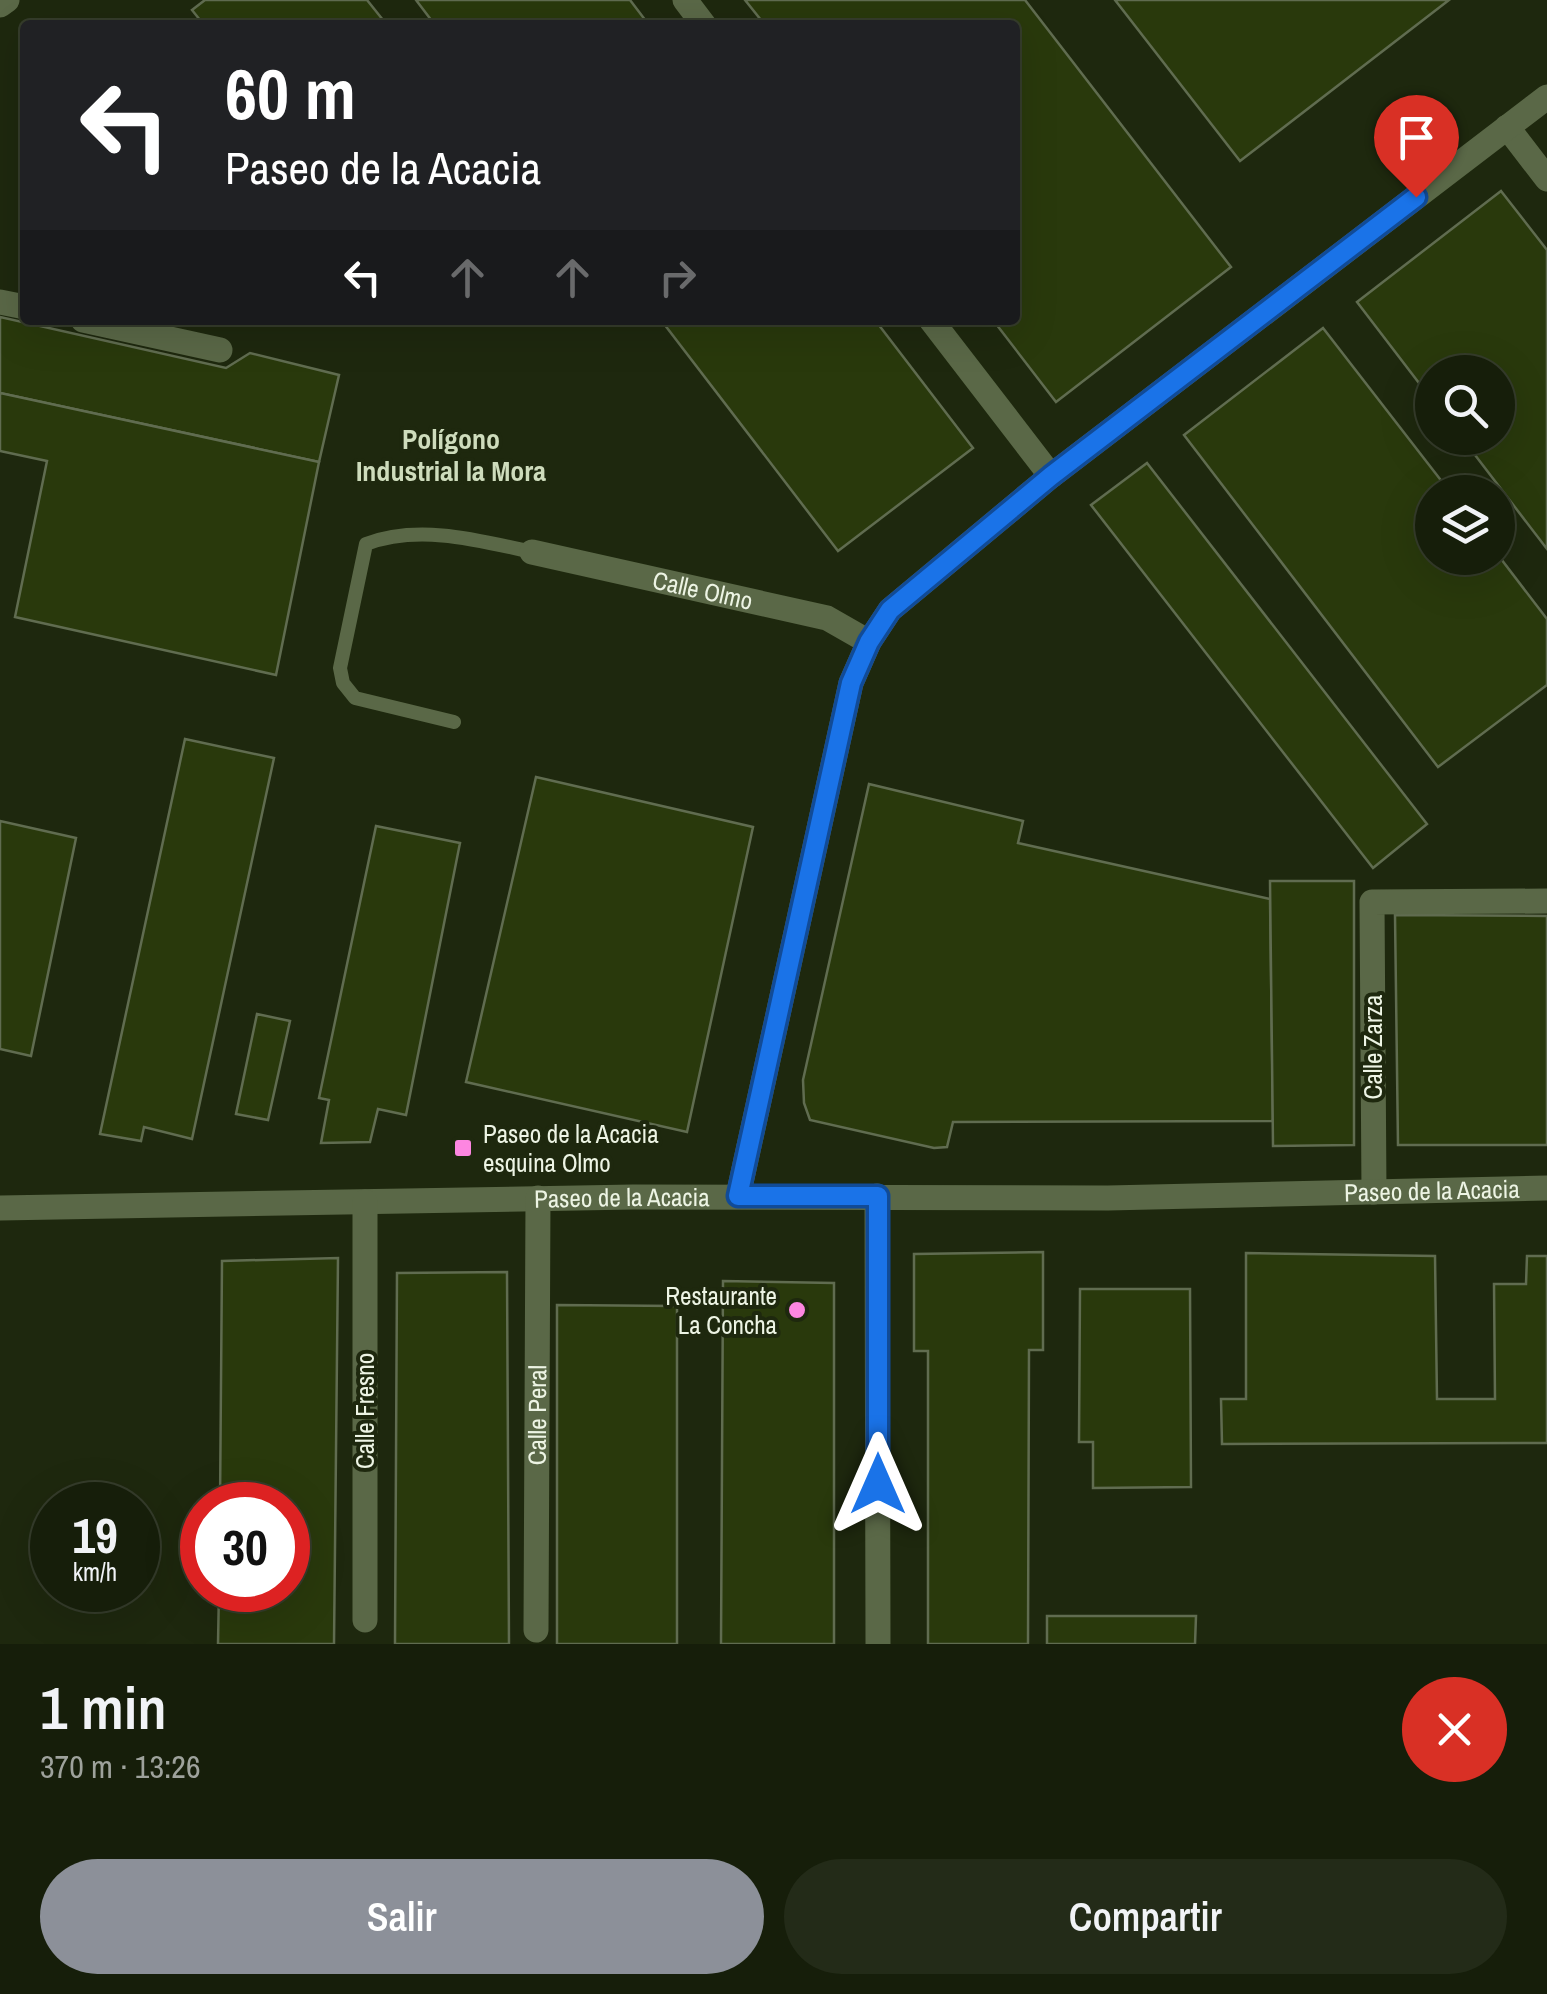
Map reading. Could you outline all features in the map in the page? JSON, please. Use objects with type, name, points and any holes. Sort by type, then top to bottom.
[{"type":"street","points":[[0,5],[7,0]]},
{"type":"street","points":[[685,0],[700,20]]},
{"type":"street","points":[[738,1196],[851,683],[869,642],[890,610],[1051,476],[1547,97]]},
{"type":"street","points":[[1507,127],[1547,179]]},
{"type":"street","points":[[106,325],[220,350]]},
{"type":"street","points":[[935,325],[1051,476]]},
{"type":"street","name":"Calle Olmo","points":[[532,552],[827,618],[869,642]]},
{"type":"street","name":"Calle Zarza","points":[[1374,1192],[1372,902],[1547,901]]},
{"type":"street","name":"Paseo de la Acacia","points":[[0,1208],[738,1196],[1108,1198],[1547,1188]]},
{"type":"street","points":[[878,1196],[878,1644]]},
{"type":"street","name":"Calle Peral","points":[[536,1630],[538,1198]]},
{"type":"street","name":"Calle Fresno","points":[[365,1202],[365,1620]]},
{"type":"lane","points":[[454,722],[354,698],[344,683],[340,668],[366,544],[393,534],[476,539],[532,552]]},
{"type":"building","points":[[205,0],[367,0],[383,20],[200,20],[192,10]]},
{"type":"building","points":[[416,0],[630,0],[645,20],[431,20]]},
{"type":"building","points":[[745,0],[1025,0],[1231,267],[1056,402],[997,325],[1020,325],[1020,20],[761,20]]},
{"type":"building","points":[[1115,0],[1449,0],[1240,161]]},
{"type":"building","points":[[1501,191],[1547,250],[1547,549],[1515,507],[1515,475],[1490,475],[1475,455],[1515,455],[1515,355],[1415,355],[1415,378],[1357,302]]},
{"type":"building","points":[[0,317],[20,322],[20,325],[35,325],[226,368],[250,353],[339,375],[319,462],[0,393]]},
{"type":"building","points":[[665,325],[879,325],[973,448],[838,551]]},
{"type":"building","points":[[1323,328],[1415,447],[1415,455],[1421,455],[1437,475],[1415,475],[1415,575],[1513,575],[1547,619],[1547,685],[1438,767],[1184,435]]},
{"type":"building","points":[[0,393],[319,462],[276,675],[15,617],[47,461],[0,451]]},
{"type":"building","points":[[1147,463],[1427,824],[1373,868],[1091,505]]},
{"type":"building","points":[[185,739],[274,758],[192,1139],[144,1127],[141,1141],[100,1134]]},
{"type":"building","points":[[536,777],[753,827],[687,1132],[466,1082]]},
{"type":"building","points":[[869,784],[1023,821],[1018,843],[1270,899],[1273,1121],[953,1122],[947,1147],[934,1148],[810,1120],[803,1080]]},
{"type":"building","points":[[0,821],[76,838],[31,1056],[0,1049]]},
{"type":"building","points":[[376,826],[460,843],[406,1115],[378,1109],[370,1142],[321,1143],[329,1100],[319,1098]]},
{"type":"building","points":[[1270,881],[1354,881],[1354,1145],[1273,1146]]},
{"type":"building","points":[[1395,915],[1547,916],[1547,1145],[1398,1145]]},
{"type":"building","points":[[257,1014],[290,1021],[268,1120],[236,1114]]},
{"type":"building","points":[[1043,1252],[1043,1350],[1029,1350],[1028,1644],[928,1644],[928,1351],[914,1351],[914,1254]]},
{"type":"building","points":[[1246,1253],[1435,1256],[1437,1399],[1495,1399],[1494,1284],[1526,1284],[1527,1256],[1547,1256],[1547,1443],[1222,1444],[1221,1399],[1246,1399]]},
{"type":"building","points":[[338,1258],[334,1644],[218,1644],[219,1612],[310,1612],[310,1482],[220,1482],[222,1261]]},
{"type":"building","points":[[507,1272],[509,1644],[395,1644],[397,1273]]},
{"type":"building","points":[[723,1281],[834,1283],[834,1644],[721,1644]]},
{"type":"building","points":[[1080,1289],[1190,1289],[1191,1487],[1093,1488],[1093,1442],[1079,1442]]},
{"type":"building","points":[[557,1305],[677,1306],[677,1644],[557,1644]]},
{"type":"building","points":[[1047,1616],[1196,1616],[1195,1644],[1047,1644]]},
{"type":"place","name":"Paseo de la Acacia esquina Olmo","points":[[463,1148]]},
{"type":"place","name":"Restaurante La Concha","points":[[797,1310]]},
{"type":"district","name":"Polígono Industrial la Mora","points":[[451,455]]},
{"type":"route","points":[[878,1484],[878,1196],[738,1196],[851,683],[869,642],[890,610],[1051,476],[1416,197]]}]
